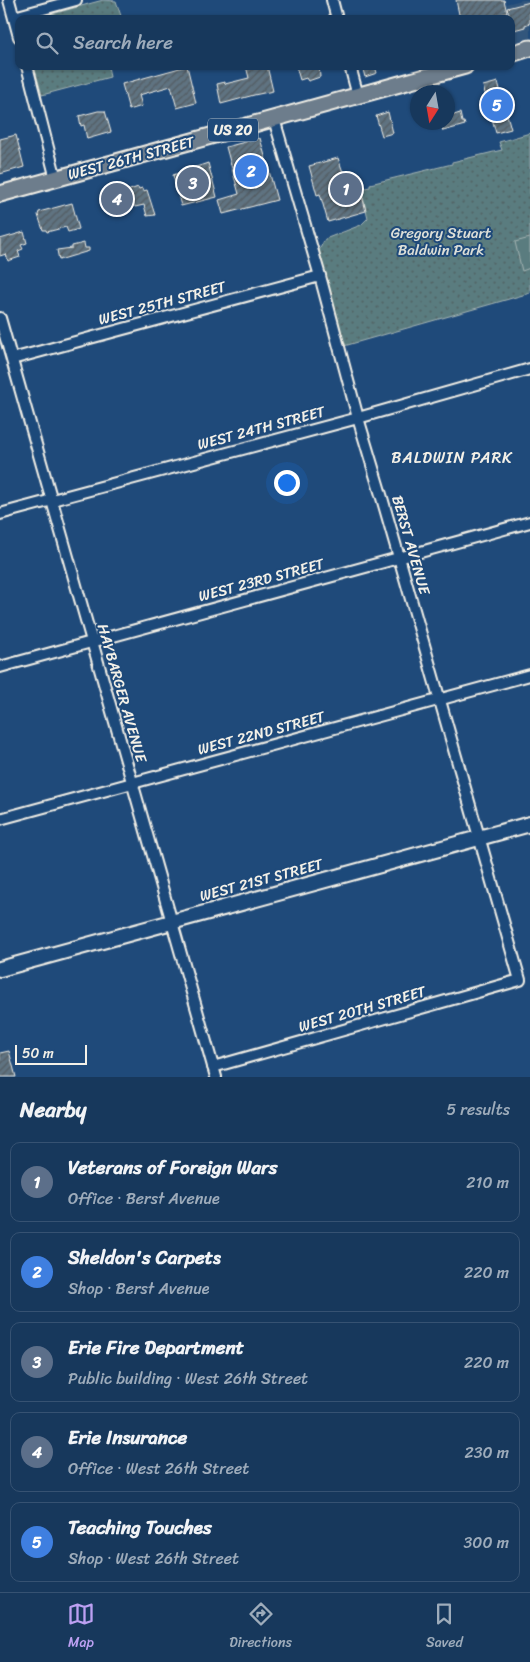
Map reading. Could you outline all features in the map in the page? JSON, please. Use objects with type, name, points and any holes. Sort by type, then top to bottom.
[{"type":"main road","points":[[515,53],[530,48]]},
{"type":"main road","name":"WEST 26TH STREET","points":[[0,194],[451,70]]},
{"type":"street","points":[[9,0],[15,21]]},
{"type":"street","points":[[21,15],[76,0]]},
{"type":"street","points":[[332,0],[336,15]]},
{"type":"street","points":[[27,70],[56,179]]},
{"type":"street","points":[[351,70],[358,96]]},
{"type":"street","name":"BERST AVENUE","points":[[274,119],[520,980]]},
{"type":"street","name":"WEST 25TH STREET","points":[[12,359],[320,276]]},
{"type":"street","name":"HAYBARGER AVENUE","points":[[0,318],[215,1072]]},
{"type":"street","name":"WEST 24TH STREET","points":[[0,514],[358,418],[530,369]]},
{"type":"street","name":"WEST 23RD STREET","points":[[0,667],[530,522]]},
{"type":"street","name":"WEST 22ND STREET","points":[[0,819],[530,675]]},
{"type":"street","name":"WEST 21ST STREET","points":[[0,969],[530,824]]},
{"type":"street","name":"WEST 20TH STREET","points":[[215,1072],[520,980]]},
{"type":"shaded area","points":[[530,0],[530,38],[515,42],[515,15],[508,15],[506,4]]},
{"type":"green space","points":[[103,0],[116,1],[121,15],[49,15]]},
{"type":"green space","points":[[35,70],[109,70],[110,77],[42,95]]},
{"type":"green space","name":"Gregory Stuart Baldwin Park","points":[[530,133],[530,293],[344,346],[318,252],[325,239],[361,225],[368,218],[361,189],[370,187],[370,184],[502,150],[499,142]]},
{"type":"green space","points":[[530,238],[530,268],[522,271],[515,242]]},
{"type":"building","points":[[456,0],[504,0],[507,13],[500,15],[459,15]]},
{"type":"building","points":[[530,2],[530,23],[525,25],[525,27],[515,30],[515,15],[509,15],[507,8]]},
{"type":"building","points":[[173,70],[188,70],[196,103],[177,108],[171,86],[139,95],[142,106],[129,110],[122,84]]},
{"type":"building","points":[[247,70],[268,70],[273,91],[221,104],[217,84],[249,78]]},
{"type":"building","points":[[297,70],[319,70],[320,77],[308,81],[306,78],[300,80]]},
{"type":"building","points":[[363,70],[376,70],[377,73],[365,77]]},
{"type":"building","points":[[498,82],[511,129],[496,133],[483,86]]},
{"type":"building","points":[[105,111],[111,132],[87,139],[84,125],[81,126],[79,116]]},
{"type":"building","points":[[388,112],[393,133],[382,136],[376,116]]},
{"type":"building","points":[[460,113],[462,122],[465,125],[455,128],[455,115]]},
{"type":"building","points":[[16,135],[24,167],[0,174],[0,139]]},
{"type":"building","points":[[260,138],[277,200],[223,214],[219,200],[239,194],[226,147]]},
{"type":"building","points":[[338,158],[344,175],[356,173],[366,211],[328,222],[320,194],[317,195],[309,166]]},
{"type":"building","points":[[208,163],[217,197],[181,206],[173,175]]},
{"type":"building","points":[[138,187],[139,189],[142,188],[143,191],[147,190],[155,215],[147,216],[144,205],[135,207],[134,205],[113,211],[108,193],[121,189],[122,193]]},
{"type":"building","points":[[72,203],[79,229],[68,232],[66,227],[47,232],[43,230],[38,215],[39,212]]},
{"type":"building","points":[[24,232],[27,243],[21,245],[23,249],[18,251],[20,257],[8,261],[6,254],[0,256],[0,239]]},
{"type":"building","points":[[84,243],[85,248],[89,248],[89,251],[59,260],[57,250],[72,248],[72,246]]},
{"type":"building","points":[[9,1051],[16,1077],[0,1077],[0,1053]]},
{"type":"place","name":"Teaching Touches","points":[[497,105]]},
{"type":"place","name":"Sheldon's Carpets","points":[[251,171]]},
{"type":"place","name":"Erie Fire Department","points":[[193,183]]},
{"type":"place","name":"Veterans of Foreign Wars","points":[[346,189]]},
{"type":"place","name":"Erie Insurance","points":[[117,199]]},
{"type":"district","name":"BALDWIN PARK","points":[[452,457]]}]
